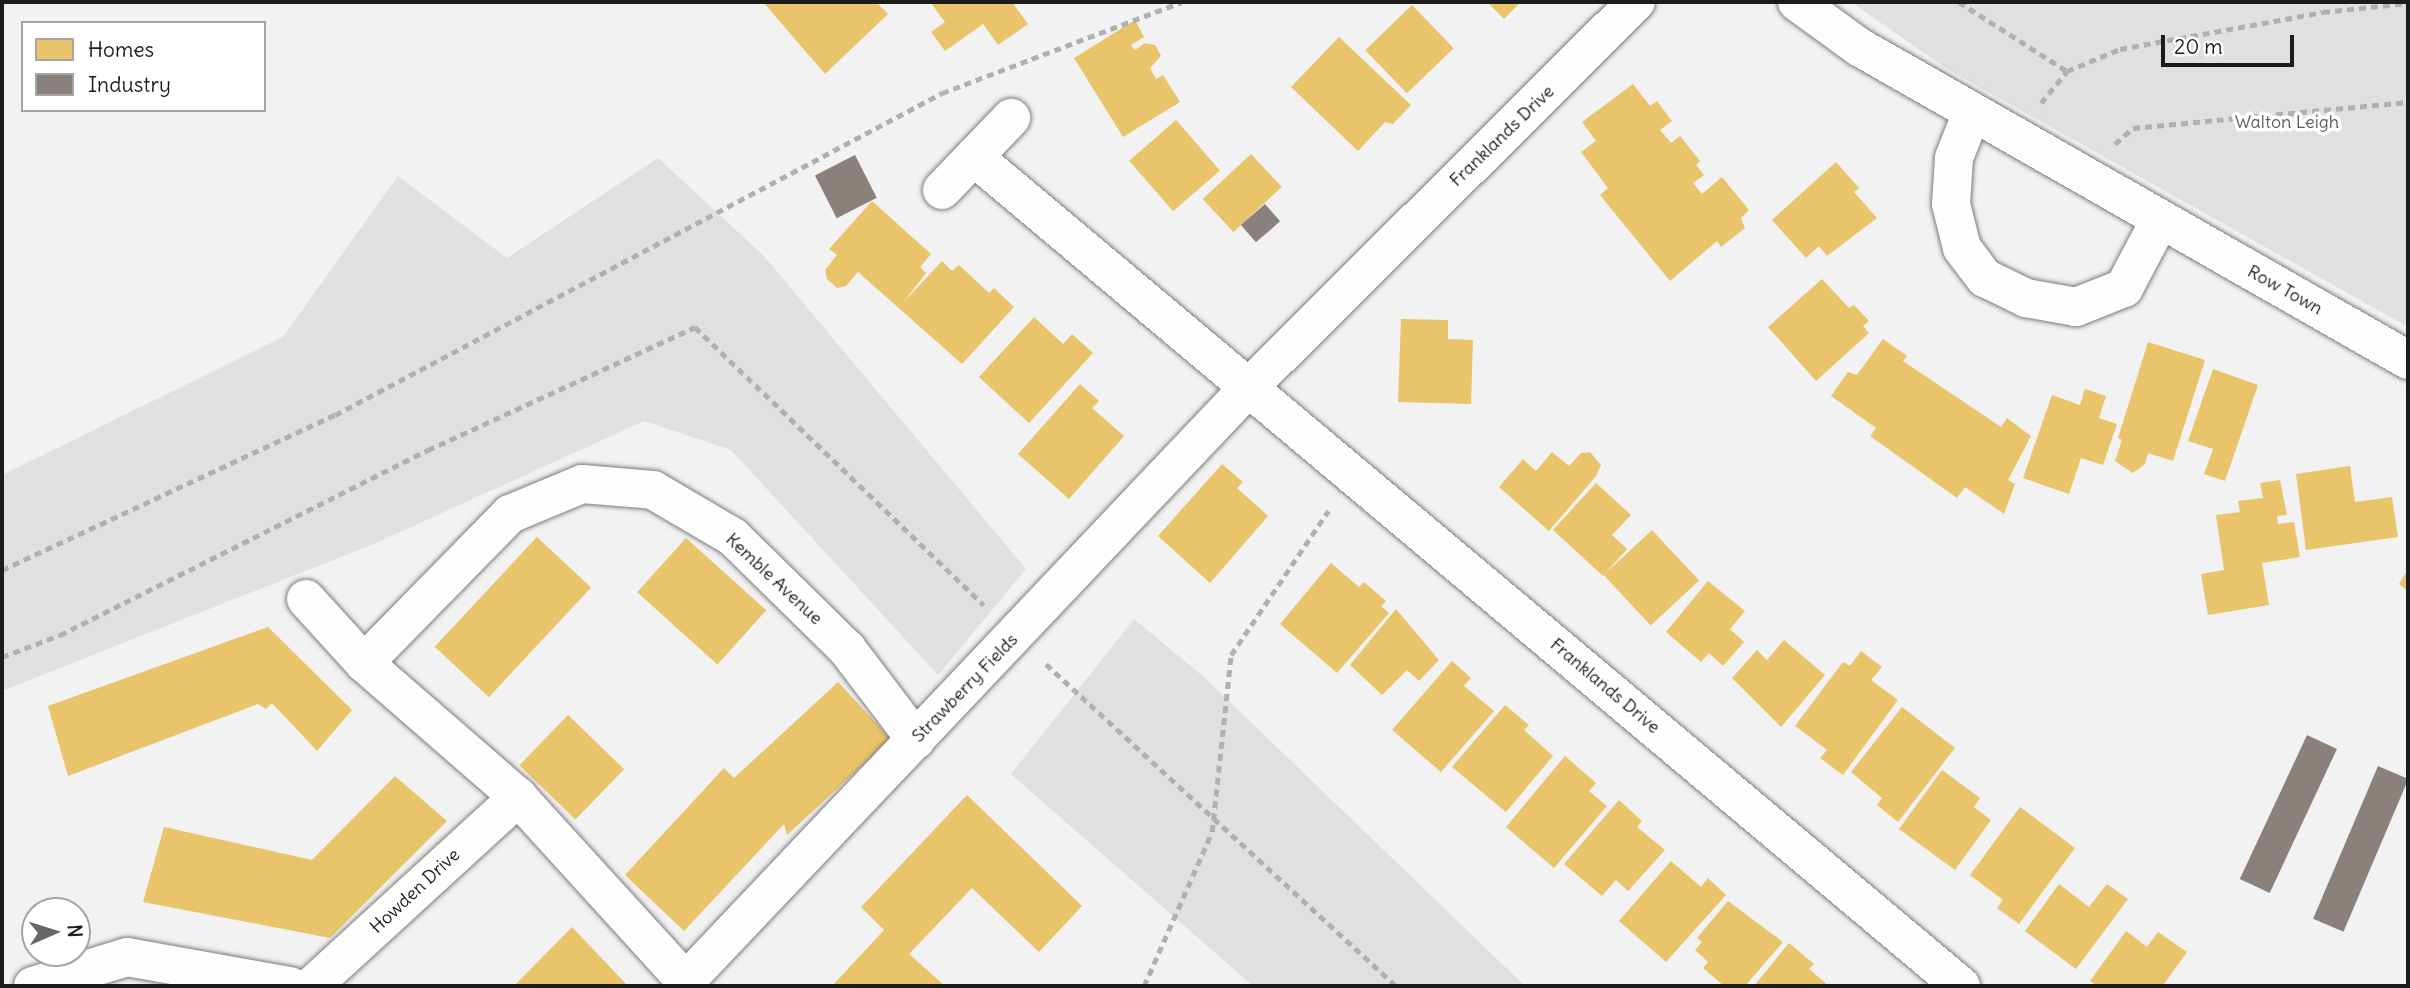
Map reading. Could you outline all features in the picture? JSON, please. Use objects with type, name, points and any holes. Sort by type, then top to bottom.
[{"type":"street","name":"Franklands Drive","points":[[1248,388],[1636,2]]},
{"type":"street","name":"Row Town","points":[[1797,2],[1859,47],[2408,360]]},
{"type":"street","points":[[1972,112],[1954,158],[1951,204],[1962,248],[1985,278],[2026,298],[2076,307],[2124,288],[2161,220]]},
{"type":"street","points":[[942,190],[1011,118]]},
{"type":"street","name":"Franklands Drive","points":[[974,157],[1961,986]]},
{"type":"street","name":"Strawberry Fields","points":[[687,984],[1248,388]]},
{"type":"street","name":"Kemble Avenue","points":[[364,663],[510,514],[582,484],[653,490],[733,537],[847,649],[916,740]]},
{"type":"street","points":[[306,598],[364,663],[518,797],[687,984]]},
{"type":"street","name":"Howden Drive","points":[[312,986],[518,797]]},
{"type":"street","points":[[33,986],[127,957],[290,986]]},
{"type":"path","points":[[2,570],[335,415],[942,93],[1181,2]]},
{"type":"path","points":[[1959,2],[2067,71]]},
{"type":"path","points":[[2013,136],[2067,71],[2120,49],[2323,12],[2408,3]]},
{"type":"path","points":[[2079,174],[2133,128],[2408,102]]},
{"type":"path","points":[[1144,986],[1212,832],[1231,655],[1298,550],[1354,477]]},
{"type":"green space","name":"Walton Leigh","points":[[1851,2],[2408,2],[2408,327],[1947,69]]},
{"type":"green space","points":[[658,158],[764,256],[1026,569],[938,675],[731,450],[644,421],[376,543],[2,691],[2,475],[283,337],[398,176],[507,258]]},
{"type":"green space","points":[[1134,619],[1205,678],[1525,986],[1253,986],[1011,774]]},
{"type":"building: Homes","points":[[763,2],[876,2],[888,14],[825,74]]},
{"type":"building: Homes","points":[[930,2],[1018,2],[1014,5],[1028,24],[998,45],[983,24],[945,51],[931,32],[945,22]]},
{"type":"building: Homes","points":[[1487,2],[1521,2],[1504,19]]},
{"type":"building: Homes","points":[[1412,5],[1454,48],[1407,93],[1365,50]]},
{"type":"building: Homes","points":[[1135,20],[1144,37],[1131,45],[1135,50],[1145,43],[1155,45],[1161,56],[1150,68],[1156,79],[1163,75],[1180,102],[1123,137],[1074,58]]},
{"type":"building: Homes","points":[[1339,37],[1411,105],[1393,124],[1385,122],[1358,151],[1291,87]]},
{"type":"building: Homes","points":[[1633,84],[1650,106],[1657,101],[1672,121],[1660,130],[1671,143],[1680,136],[1700,161],[1696,165],[1704,175],[1693,183],[1702,194],[1722,177],[1749,210],[1741,218],[1745,228],[1721,247],[1717,241],[1670,281],[1600,195],[1608,188],[1581,152],[1596,141],[1582,122]]},
{"type":"building: Homes","points":[[1176,120],[1220,171],[1173,211],[1129,161]]},
{"type":"building: Homes","points":[[1251,154],[1282,187],[1233,232],[1203,199]]},
{"type":"building: Homes","points":[[1836,162],[1859,188],[1854,192],[1877,218],[1827,256],[1819,246],[1806,258],[1772,220]]},
{"type":"building: Homes","points":[[872,201],[931,254],[920,267],[926,273],[903,303],[942,261],[952,271],[959,265],[989,293],[994,288],[1014,307],[962,364],[858,272],[846,286],[837,288],[827,279],[825,270],[837,255],[829,249]]},
{"type":"building: Homes","points":[[1822,279],[1849,308],[1854,305],[1869,321],[1863,326],[1869,333],[1816,381],[1768,327]]},
{"type":"building: Homes","points":[[1034,317],[1063,344],[1072,334],[1093,353],[1029,423],[979,377]]},
{"type":"building: Homes","points":[[1401,319],[1448,320],[1448,339],[1473,340],[1471,404],[1398,402]]},
{"type":"building: Homes","points":[[1883,339],[1907,356],[1903,361],[2001,427],[2007,418],[2031,436],[2008,480],[2015,484],[2004,514],[1965,487],[1957,498],[1870,436],[1876,428],[1831,396],[1848,372],[1857,375]]},
{"type":"building: Homes","points":[[2148,342],[2205,360],[2173,461],[2148,453],[2145,464],[2133,473],[2115,461],[2122,440],[2118,438]]},
{"type":"building: Homes","points":[[2213,369],[2258,385],[2225,481],[2204,474],[2213,449],[2188,441]]},
{"type":"building: Homes","points":[[1080,384],[1099,401],[1092,408],[1124,436],[1069,499],[1018,454]]},
{"type":"building: Homes","points":[[2085,389],[2106,396],[2099,418],[2117,424],[2103,465],[2081,458],[2069,494],[2023,478],[2052,395],[2080,405]]},
{"type":"building: Homes","points":[[1552,452],[1569,466],[1581,453],[1590,452],[1601,465],[1596,476],[1549,531],[1499,487],[1523,459],[1536,471]]},
{"type":"building: Homes","points":[[1222,464],[1243,482],[1237,488],[1268,516],[1210,583],[1158,536]]},
{"type":"building: Homes","points":[[2350,466],[2355,502],[2392,497],[2398,537],[2306,550],[2296,474]]},
{"type":"building: Homes","points":[[2280,480],[2287,515],[2277,516],[2278,524],[2294,522],[2300,557],[2262,563],[2269,605],[2208,615],[2201,574],[2224,570],[2216,515],[2240,512],[2238,501],[2263,498],[2260,483]]},
{"type":"building: Homes","points":[[1596,483],[1631,515],[1612,535],[1627,549],[1603,576],[1553,530]]},
{"type":"building: Homes","points":[[1652,530],[1699,580],[1651,625],[1604,575]]},
{"type":"building: Homes","points":[[537,537],[591,587],[489,697],[435,647]]},
{"type":"building: Homes","points":[[686,538],[766,610],[717,665],[637,592]]},
{"type":"building: Homes","points":[[1331,563],[1359,587],[1364,582],[1386,601],[1381,606],[1389,613],[1337,673],[1280,624]]},
{"type":"building: Homes","points":[[2408,569],[2408,591],[2399,584]]},
{"type":"building: Homes","points":[[1708,581],[1745,611],[1730,629],[1744,642],[1723,666],[1709,653],[1701,662],[1666,632]]},
{"type":"building: Homes","points":[[1396,609],[1439,660],[1419,681],[1407,670],[1382,695],[1350,665]]},
{"type":"building: Homes","points":[[268,627],[352,710],[317,751],[272,703],[266,709],[258,704],[68,776],[48,706]]},
{"type":"building: Homes","points":[[1784,640],[1825,675],[1781,727],[1732,678],[1757,650],[1767,660]]},
{"type":"building: Homes","points":[[1861,651],[1882,667],[1871,680],[1898,700],[1843,775],[1820,758],[1827,750],[1795,726],[1843,662],[1850,666]]},
{"type":"building: Homes","points":[[1452,661],[1471,678],[1464,686],[1494,711],[1441,772],[1392,730]]},
{"type":"building: Homes","points":[[838,682],[891,739],[787,835],[784,824],[684,931],[625,875],[724,768],[734,778]]},
{"type":"building: Homes","points":[[1505,705],[1529,725],[1524,730],[1553,756],[1506,812],[1452,767]]},
{"type":"building: Homes","points":[[1902,707],[1955,748],[1898,822],[1877,805],[1882,798],[1851,772]]},
{"type":"building: Homes","points":[[568,715],[624,769],[575,820],[519,765]]},
{"type":"building: Homes","points":[[1565,756],[1596,783],[1589,791],[1607,806],[1554,868],[1506,827]]},
{"type":"building: Homes","points":[[1942,770],[1980,798],[1974,807],[1991,820],[1955,870],[1899,829]]},
{"type":"building: Homes","points":[[395,776],[447,821],[330,938],[143,902],[164,827],[312,860]]},
{"type":"building: Homes","points":[[967,795],[1082,906],[1039,952],[972,888],[909,954],[945,986],[832,986],[884,930],[861,907]]},
{"type":"building: Homes","points":[[1619,800],[1642,821],[1637,827],[1665,850],[1628,891],[1616,880],[1602,896],[1564,864]]},
{"type":"building: Homes","points":[[2020,807],[2075,848],[2019,924],[1997,908],[2003,900],[1970,875]]},
{"type":"building: Homes","points":[[1671,861],[1701,887],[1708,878],[1726,895],[1666,962],[1619,921]]},
{"type":"building: Homes","points":[[2059,884],[2089,907],[2107,884],[2128,899],[2076,969],[2025,931]]},
{"type":"building: Homes","points":[[1728,901],[1783,942],[1745,986],[1724,986],[1703,968],[1708,962],[1695,950],[1702,942],[1697,938]]},
{"type":"building: Homes","points":[[572,927],[628,986],[514,986]]},
{"type":"building: Homes","points":[[2126,931],[2147,947],[2158,932],[2187,952],[2164,984],[2167,986],[2097,986],[2090,981]]},
{"type":"building: Homes","points":[[1789,943],[1814,964],[1809,969],[1829,986],[1754,986]]},
{"type":"building: Industry","points":[[855,155],[877,198],[837,218],[815,175]]},
{"type":"building: Industry","points":[[1265,204],[1280,221],[1256,242],[1241,225]]},
{"type":"building: Industry","points":[[2307,735],[2337,749],[2270,893],[2240,879]]},
{"type":"building: Industry","points":[[2378,766],[2408,780],[2344,932],[2313,919]]}]
